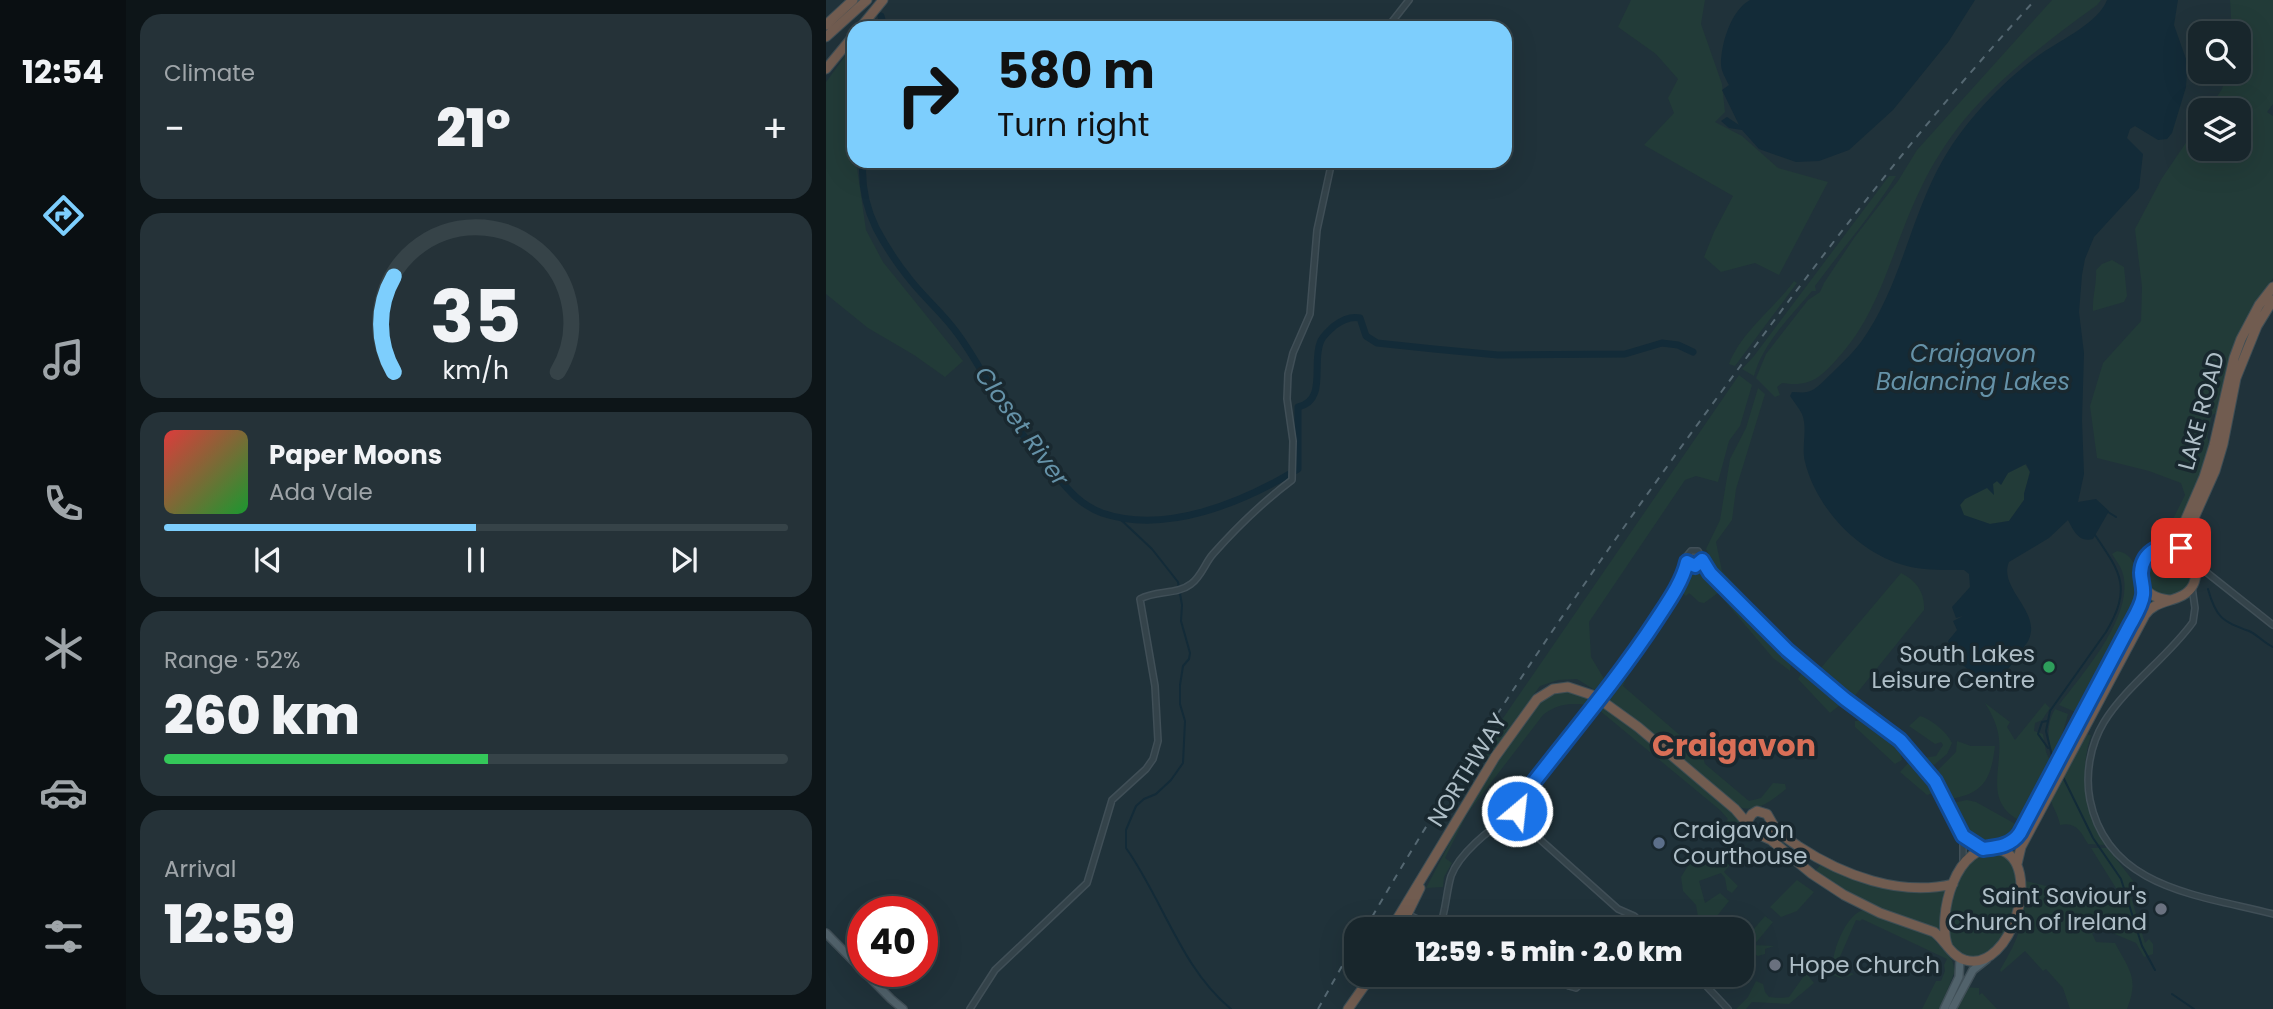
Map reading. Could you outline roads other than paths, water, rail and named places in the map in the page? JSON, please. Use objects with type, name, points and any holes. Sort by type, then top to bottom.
[{"type":"highway","points":[[826,25],[853,0]]},
{"type":"highway","points":[[826,37],[867,0]]},
{"type":"highway","points":[[866,21],[883,0]]},
{"type":"highway","points":[[826,69],[847,44]]},
{"type":"highway","name":"LAKE ROAD","points":[[2167,545],[2182,528],[2207,469],[2228,380],[2241,339],[2259,305],[2273,287]]},
{"type":"highway","name":"LAKE ROAD","points":[[2192,558],[2185,538],[2215,471],[2236,378],[2257,326],[2273,300]]},
{"type":"highway","points":[[1735,809],[1751,831],[1837,891],[1880,913],[1930,929],[1938,935],[1948,947],[1960,958],[1976,961],[1991,957],[2004,943],[2014,918],[2021,886],[2017,864],[2021,847],[2058,769],[2143,598],[2144,583],[2141,573],[2146,557],[2156,548],[2176,546],[2192,558],[2193,584],[2173,599],[2155,605],[2145,615],[2058,769],[2017,838],[2004,846],[1973,853],[1964,864],[1953,884],[1944,922],[1948,947]]},
{"type":"highway","points":[[2144,583],[2154,596],[2173,599]]},
{"type":"highway","name":"NORTHWAY","points":[[1410,915],[1422,880],[1495,757],[1538,699],[1553,689],[1568,687],[1595,696],[1638,727],[1735,809]]},
{"type":"highway","points":[[1735,809],[1764,812],[1779,832],[1812,856],[1858,876],[1905,886],[1929,888],[1953,884]]},
{"type":"highway","points":[[1747,823],[1754,812]]},
{"type":"highway","points":[[1760,835],[1769,830],[1771,821]]},
{"type":"highway","points":[[1987,849],[2006,853],[2017,864]]},
{"type":"highway","name":"NORTHWAY","points":[[1410,915],[1422,880]]},
{"type":"highway","points":[[1348,1009],[1361,987]]},
{"type":"main road","points":[[826,933],[903,1009]]},
{"type":"main road","points":[[1952,1009],[1973,970],[1991,957]]},
{"type":"main road","points":[[1944,1009],[1959,977],[1960,958]]},
{"type":"street","points":[[1392,21],[1409,0]]},
{"type":"street","points":[[970,1009],[995,971],[1087,883],[1112,800],[1146,769],[1156,751],[1158,741],[1155,686],[1140,599],[1153,593],[1180,589],[1194,582],[1214,552],[1293,474],[1293,440],[1287,399],[1288,374],[1293,353],[1310,314],[1317,230],[1330,168]]},
{"type":"street","points":[[2192,558],[2209,576],[2273,625]]},
{"type":"street","points":[[1442,917],[1454,869],[1475,844],[1514,815],[1526,792],[1615,680],[1684,574],[1695,564],[1710,573],[1787,650],[1845,699],[1900,740],[1935,781],[1963,836],[1964,864]]},
{"type":"street","points":[[2209,576],[2193,584],[2195,608],[2191,625],[2127,693],[2104,722],[2090,762],[2088,782],[2091,801],[2102,833],[2122,859],[2143,876],[2169,887],[2273,914]]},
{"type":"street","points":[[2173,599],[2184,600],[2195,608]]},
{"type":"street","points":[[1493,828],[1504,806],[1526,792]]},
{"type":"street","points":[[1510,803],[1516,807],[1514,815]]},
{"type":"street","points":[[1503,811],[1514,815],[1618,909],[1634,916]]},
{"type":"street","points":[[1963,836],[1987,849]]},
{"type":"street","points":[[1618,909],[1622,917]]},
{"type":"street","points":[[1410,915],[1414,917]]},
{"type":"street","points":[[1707,987],[1728,1009]]},
{"type":"water","points":[[1750,0],[1975,0],[1949,41],[1893,110],[1849,150],[1819,161],[1796,162],[1759,149],[1742,130],[1729,128],[1721,121],[1727,117],[1739,125],[1722,90],[1729,85],[1722,69],[1721,56],[1732,19]]},
{"type":"water","name":"Craigavon Balancing Lakes","points":[[2107,0],[2178,0],[2174,25],[2186,59],[2186,87],[2172,133],[2167,139],[2158,140],[2135,126],[2130,129],[2127,138],[2143,154],[2139,188],[2094,237],[2082,275],[2079,312],[2084,353],[2084,474],[2078,502],[2096,499],[2109,511],[2093,539],[2080,537],[2068,520],[2049,538],[2009,562],[2009,581],[2029,619],[2029,639],[2015,656],[2007,651],[2013,659],[2012,664],[2000,678],[1982,680],[1956,660],[1948,641],[1957,630],[1953,621],[1963,616],[1956,618],[1952,607],[1970,587],[1969,574],[1964,570],[1924,569],[1900,564],[1868,548],[1840,525],[1810,479],[1804,456],[1804,420],[1790,396],[1792,392],[1807,392],[1817,387],[1847,358],[1875,321],[1896,275],[1932,180],[1964,129],[2014,75],[2088,23]],"holes":[[[2026,464],[2030,472],[2024,500],[2009,521],[1990,524],[1964,515],[1960,505],[1965,499],[1987,488],[1994,495],[1993,484],[1997,481],[2001,485],[2008,473]]]},
{"type":"waterway","name":"Closet River","points":[[881,16],[882,21]]},
{"type":"waterway","name":"Closet River","points":[[863,168],[867,204],[883,241],[914,284],[957,333],[1015,425],[1079,500],[1102,513],[1127,519],[1152,520],[1204,512],[1254,493],[1298,469],[1298,407],[1307,403],[1316,390],[1321,340],[1334,326],[1347,319],[1360,318],[1366,336],[1377,343],[1434,349],[1498,355],[1625,354],[1662,343],[1678,345],[1693,352]]},
{"type":"waterway","points":[[2108,512],[2116,517]]},
{"type":"waterway","points":[[1118,517],[1152,549],[1178,582],[1182,605],[1181,621],[1190,653],[1183,666],[1180,685],[1180,704],[1185,721],[1183,763],[1171,780],[1156,794],[1136,806],[1126,830],[1126,848],[1199,974],[1231,1009]]},
{"type":"waterway","points":[[2053,760],[2046,731],[2050,711],[2106,632],[2119,604],[2121,592],[2117,571],[2095,535]]},
{"type":"waterway","points":[[2208,589],[2221,617],[2273,647]]},
{"type":"waterway","points":[[2047,721],[2042,722],[2038,734],[2048,748]]},
{"type":"waterway","points":[[2063,777],[2093,838],[2121,879],[2142,946],[2155,970]]},
{"type":"waterway","points":[[2172,994],[2194,1009]]},
{"type":"railway","points":[[1372,917],[1492,723],[1674,456],[1873,191],[1952,94],[2035,0]]},
{"type":"railway","points":[[1318,1009],[1344,962]]},
{"type":"place","name":"South Lakes Leisure Centre","points":[[2049,667]]},
{"type":"place","name":"Craigavon Courthouse","points":[[1659,843]]},
{"type":"place","name":"Saint Saviour's Church of Ireland","points":[[2161,909]]},
{"type":"place","name":"Hope Church","points":[[1775,965]]},
{"type":"district","name":"Craigavon","points":[[1734,745]]}]
